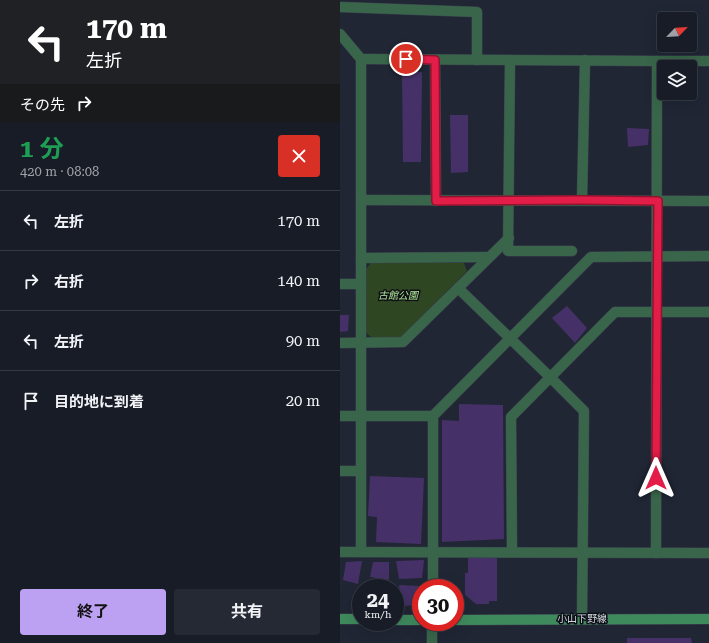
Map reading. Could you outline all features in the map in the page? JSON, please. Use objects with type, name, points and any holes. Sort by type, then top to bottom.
[{"type":"main road","name":"小山下野線","points":[[464,620],[582,618],[709,619]]},
{"type":"main road","points":[[340,619],[352,619]]},
{"type":"street","points":[[340,7],[477,12],[477,60]]},
{"type":"street","points":[[340,34],[362,59],[360,200],[361,552]]},
{"type":"street","points":[[362,59],[657,61]]},
{"type":"street","points":[[435,60],[436,201]]},
{"type":"street","points":[[510,60],[510,201],[508,251],[572,251]]},
{"type":"street","points":[[582,200],[585,60]]},
{"type":"street","points":[[697,60],[709,60]]},
{"type":"street","points":[[656,553],[657,100]]},
{"type":"street","points":[[360,200],[709,201]]},
{"type":"street","points":[[340,343],[403,342],[509,238]]},
{"type":"street","points":[[433,579],[433,416],[591,256],[709,256]]},
{"type":"street","points":[[360,258],[489,257]]},
{"type":"street","points":[[340,284],[360,284]]},
{"type":"street","points":[[458,288],[584,411],[584,552],[582,618]]},
{"type":"street","points":[[512,552],[511,416],[615,312],[709,312]]},
{"type":"street","points":[[340,416],[433,416]]},
{"type":"street","points":[[340,471],[361,471]]},
{"type":"street","points":[[340,552],[709,553]]},
{"type":"street","points":[[432,631],[432,643]]},
{"type":"green space","name":"古館公園","points":[[371,263],[464,263],[467,271],[401,337],[371,337],[365,332],[366,269]]},
{"type":"building","points":[[422,72],[421,162],[403,162],[402,73]]},
{"type":"building","points":[[450,115],[468,115],[468,172],[451,173]]},
{"type":"building","points":[[627,128],[649,129],[648,145],[628,147]]},
{"type":"building","points":[[567,306],[587,328],[575,343],[552,318]]},
{"type":"building","points":[[340,315],[349,315],[348,331],[340,332]]},
{"type":"building","points":[[459,404],[503,405],[504,539],[442,542],[442,420],[459,421]]},
{"type":"building","points":[[370,476],[424,478],[421,544],[376,542],[377,517],[368,516]]},
{"type":"building","points":[[468,558],[497,558],[497,601],[489,601],[489,604],[476,604],[465,595],[465,573],[468,573]]},
{"type":"building","points":[[424,560],[422,578],[399,579],[396,561]]},
{"type":"building","points":[[362,561],[359,579],[352,579],[352,582],[343,580],[346,562]]},
{"type":"building","points":[[373,562],[389,562],[389,579],[370,577]]},
{"type":"building","points":[[404,585],[412,586],[412,605],[404,606]]},
{"type":"building","points":[[627,638],[691,638],[692,643],[627,643]]},
{"type":"route","points":[[406,59],[435,60],[436,201],[658,201],[656,478]]}]
